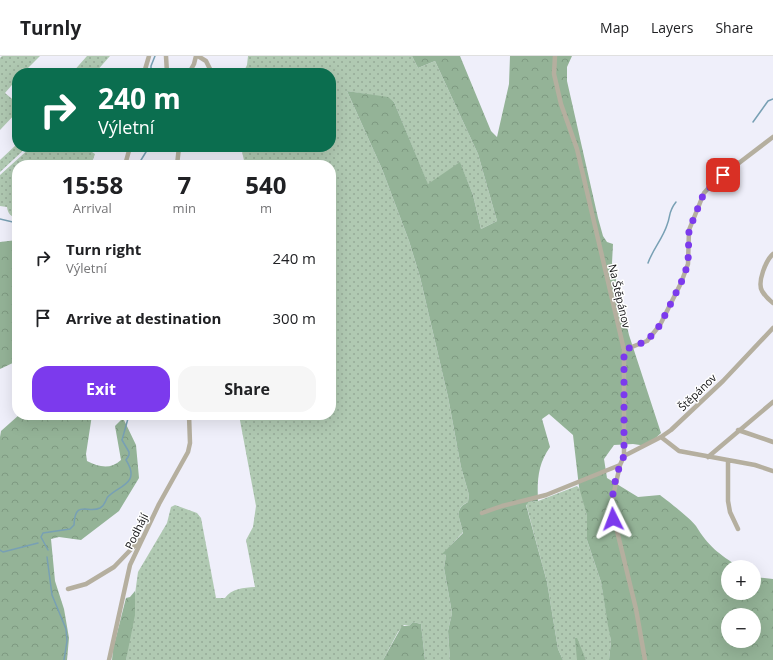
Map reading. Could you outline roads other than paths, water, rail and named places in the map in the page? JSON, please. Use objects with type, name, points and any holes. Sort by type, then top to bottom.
[{"type":"street","points":[[145,68],[149,56]]},
{"type":"street","points":[[166,56],[167,68]]},
{"type":"street","points":[[191,68],[197,56],[206,61],[210,68]]},
{"type":"street","name":"Na Štěpánov","points":[[555,56],[554,74],[559,97],[577,149],[624,350],[624,456],[620,465],[611,506],[634,603],[645,660]]},
{"type":"street","points":[[624,350],[647,341],[654,333],[681,283],[688,264],[689,230],[704,193],[714,182],[773,137]]},
{"type":"street","points":[[773,254],[768,260],[760,283],[762,291],[773,303]]},
{"type":"street","name":"Štěpánov","points":[[624,456],[661,437],[722,381],[773,328]]},
{"type":"street","points":[[708,457],[738,430],[773,402]]},
{"type":"street","name":"Podhájí","points":[[109,660],[130,565],[141,539],[188,452],[190,443],[189,420]]},
{"type":"street","points":[[738,430],[773,442]]},
{"type":"street","points":[[661,437],[679,451],[755,465],[773,470]]},
{"type":"street","points":[[728,460],[728,501],[730,512],[738,529]]},
{"type":"street","points":[[482,514],[502,506],[546,495],[620,465]]},
{"type":"street","points":[[68,589],[86,584],[114,567],[141,539]]},
{"type":"waterway","points":[[151,68],[155,56]]},
{"type":"waterway","points":[[753,122],[768,101],[773,99]]},
{"type":"waterway","points":[[141,160],[146,152]]},
{"type":"waterway","points":[[648,263],[661,239],[673,205],[676,202]]},
{"type":"waterway","points":[[0,219],[12,222]]},
{"type":"waterway","points":[[48,550],[41,537],[43,533],[70,529],[74,525],[77,512],[83,509],[100,508],[104,505],[107,498],[111,494],[126,484],[129,480],[131,475],[130,468],[126,460],[129,452],[122,440],[128,420]]},
{"type":"waterway","points":[[0,550],[3,552],[38,543]]},
{"type":"waterway","points":[[47,557],[52,595],[66,629],[67,641],[64,660]]}]
